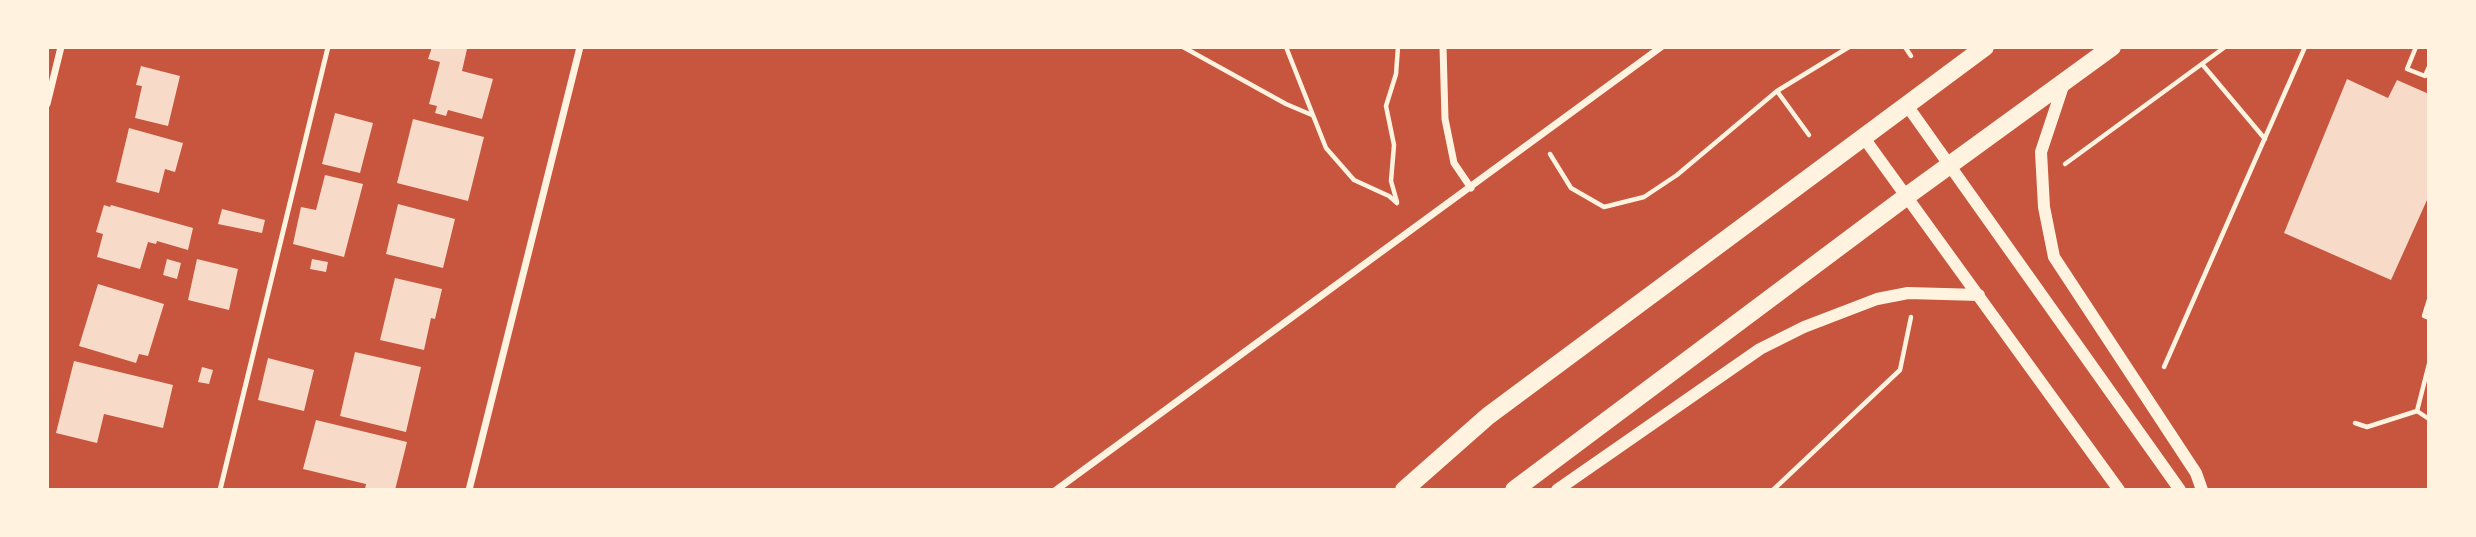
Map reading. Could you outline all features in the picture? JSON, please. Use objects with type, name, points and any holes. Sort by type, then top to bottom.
[{"type":"main road","points":[[1404,490],[1488,416],[1985,47]]},
{"type":"main road","points":[[1514,490],[1906,196],[2112,47]]},
{"type":"street","points":[[47,104],[61,47]]},
{"type":"street","points":[[469,490],[580,47]]},
{"type":"street","points":[[1443,47],[1445,119],[1454,163],[1471,188]]},
{"type":"street","points":[[1056,490],[1661,47]]},
{"type":"street","points":[[2065,80],[2041,152],[2044,207],[2054,257],[2196,472],[2202,490]]},
{"type":"street","points":[[1906,104],[2180,490]]},
{"type":"street","points":[[1864,138],[2119,490]]},
{"type":"street","points":[[1557,490],[1760,349],[1804,327],[1877,299],[1908,293],[1979,295]]},
{"type":"lane","points":[[220,490],[328,47]]},
{"type":"path","points":[[1183,47],[1313,116]]},
{"type":"path","points":[[1286,47],[1326,148],[1354,180],[1389,196],[1397,203],[1391,181],[1394,145],[1386,106],[1396,74],[1398,47]]},
{"type":"path","points":[[1540,138],[1571,188],[1604,207],[1644,197],[1677,175],[1777,91],[1849,47]]},
{"type":"path","points":[[1905,47],[1911,56]]},
{"type":"path","points":[[2064,165],[2225,47]]},
{"type":"path","points":[[2164,367],[2305,47]]},
{"type":"path","points":[[2416,47],[2407,69],[2425,76],[2429,67]]},
{"type":"path","points":[[2202,64],[2264,139]]},
{"type":"path","points":[[1777,91],[1809,135]]},
{"type":"path","points":[[2429,300],[2424,316],[2429,318]]},
{"type":"path","points":[[1773,490],[1900,370],[1911,316]]},
{"type":"path","points":[[2417,411],[2429,363]]},
{"type":"path","points":[[2417,411],[2429,419]]},
{"type":"path","points":[[2356,423],[2367,427],[2417,411]]},
{"type":"building","points":[[432,47],[467,49],[462,71],[493,79],[482,119],[448,110],[446,116],[435,113],[437,106],[429,104],[440,62],[428,59]]},
{"type":"building","points":[[141,66],[180,76],[168,126],[135,118],[142,86],[136,85]]},
{"type":"building","points":[[2347,79],[2388,98],[2397,80],[2429,94],[2429,201],[2427,200],[2391,280],[2284,233]]},
{"type":"building","points":[[335,113],[373,123],[360,173],[322,164]]},
{"type":"building","points":[[413,119],[484,137],[468,201],[397,183]]},
{"type":"building","points":[[129,128],[183,143],[175,172],[165,169],[159,193],[116,182]]},
{"type":"building","points":[[325,175],[363,184],[344,257],[293,244],[301,207],[316,210]]},
{"type":"building","points":[[398,204],[455,219],[443,268],[386,254]]},
{"type":"building","points":[[104,205],[193,228],[188,250],[157,241],[156,244],[148,242],[140,269],[97,257],[103,234],[96,232]]},
{"type":"building","points":[[222,209],[265,220],[262,233],[218,224]]},
{"type":"building","points":[[167,259],[181,263],[177,279],[163,275]]},
{"type":"building","points":[[197,259],[238,269],[229,310],[188,300]]},
{"type":"building","points":[[312,259],[328,262],[326,272],[310,269]]},
{"type":"building","points":[[395,278],[442,289],[435,319],[431,318],[424,350],[380,340]]},
{"type":"building","points":[[98,284],[164,304],[148,356],[139,354],[136,363],[79,346]]},
{"type":"building","points":[[355,352],[421,367],[406,432],[340,416]]},
{"type":"building","points":[[268,358],[314,370],[304,411],[258,400]]},
{"type":"building","points":[[74,361],[173,385],[163,428],[104,414],[97,443],[56,433]]},
{"type":"building","points":[[202,367],[213,370],[209,384],[198,382]]},
{"type":"building","points":[[316,420],[407,442],[395,490],[368,490],[365,489],[366,484],[303,469]]}]
